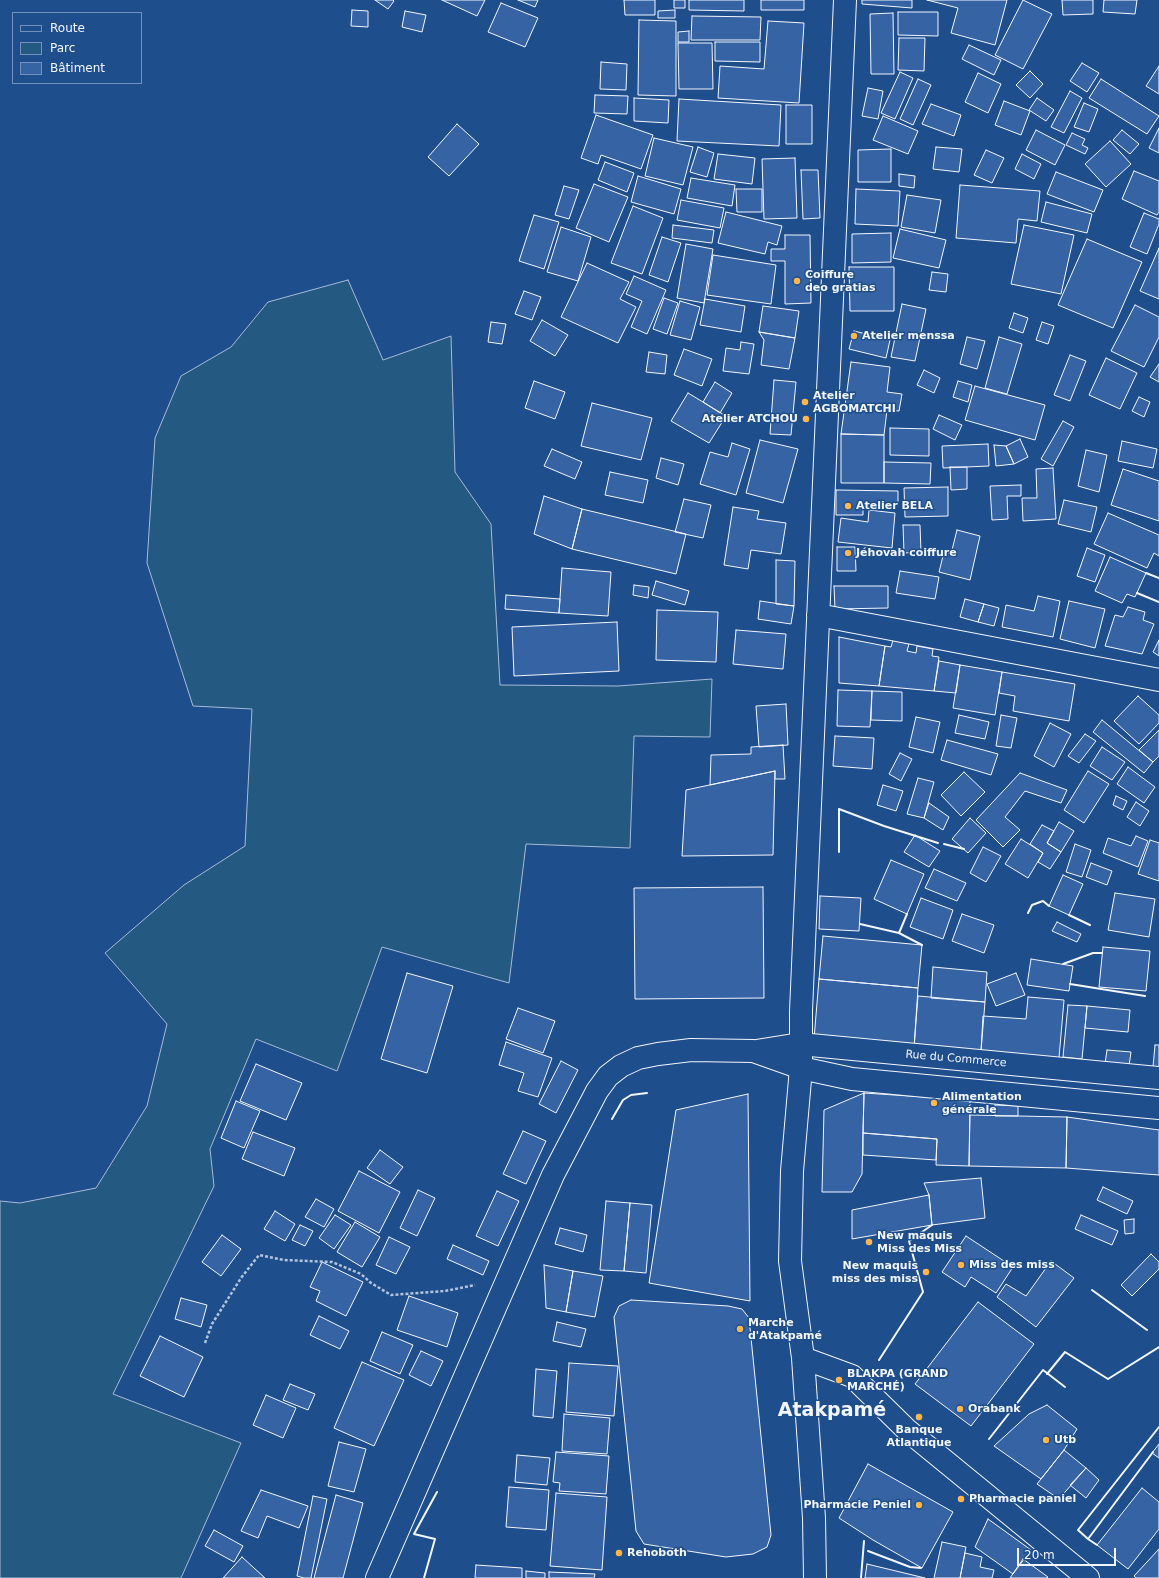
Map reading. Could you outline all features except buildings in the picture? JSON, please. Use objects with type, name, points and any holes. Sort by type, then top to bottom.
[{"type":"street","points":[[815,1578],[814,1518],[803,1358],[790,1261],[792,1171],[801,1068],[800,1044],[845,0]]},
{"type":"street","points":[[818,615],[1159,680]]},
{"type":"street","name":"Rue du Commerce","points":[[753,1051],[800,1044],[1159,1078]]},
{"type":"street","points":[[377,1578],[553,1176],[587,1108],[608,1076],[621,1066],[638,1058],[691,1050],[753,1051],[801,1068],[852,1079],[1159,1108]]},
{"type":"street","points":[[803,1358],[852,1376],[907,1430],[1088,1578]]},
{"type":"path","points":[[205,1344],[212,1324],[241,1278],[259,1255],[284,1260],[332,1262],[361,1274],[391,1295],[445,1291],[508,1278]]},
{"type":"green space","points":[[348,280],[383,360],[451,336],[455,472],[491,524],[500,685],[618,686],[712,679],[710,737],[634,736],[630,848],[526,844],[509,983],[382,947],[337,1071],[256,1039],[210,1149],[214,1186],[113,1394],[241,1443],[181,1578],[0,1578],[0,1201],[20,1203],[96,1188],[147,1106],[167,1024],[105,953],[184,885],[245,846],[252,709],[193,706],[147,563],[155,438],[181,376],[231,347],[268,302]]},
{"type":"wall","points":[[1146,573],[1159,578]]},
{"type":"wall","points":[[1137,593],[1159,602]]},
{"type":"wall","points":[[839,852],[839,809],[884,826],[938,843]]},
{"type":"wall","points":[[944,844],[964,849]]},
{"type":"wall","points":[[1028,913],[1032,905],[1043,901],[1049,906]]},
{"type":"wall","points":[[899,933],[907,914]]},
{"type":"wall","points":[[1069,915],[1090,925]]},
{"type":"wall","points":[[860,924],[899,933],[922,945]]},
{"type":"wall","points":[[1063,964],[1093,953],[1102,953]]},
{"type":"wall","points":[[1070,984],[1145,996]]},
{"type":"wall","points":[[612,1119],[623,1100],[631,1095],[647,1093]]},
{"type":"wall","points":[[879,1360],[923,1292],[909,1241],[932,1225]]},
{"type":"wall","points":[[1092,1290],[1147,1330]]},
{"type":"wall","points":[[1047,1374],[1065,1352],[1108,1379],[1159,1347]]},
{"type":"wall","points":[[989,1439],[1043,1370],[1065,1387]]},
{"type":"wall","points":[[1088,1539],[1078,1530],[1159,1427]]},
{"type":"wall","points":[[1097,1545],[1088,1539],[1153,1452]]},
{"type":"wall","points":[[424,1578],[435,1539],[414,1534],[437,1492]]},
{"type":"wall","points":[[861,1578],[864,1541]]},
{"type":"wall","points":[[868,1551],[910,1567],[921,1568]]},
{"type":"place","name":"Coiffure deo gratias","points":[[797,281]]},
{"type":"place","name":"Atelier menssa","points":[[854,336]]},
{"type":"place","name":"Atelier AGBOMATCHI","points":[[805,402]]},
{"type":"place","name":"Atelier ATCHOU","points":[[806,419]]},
{"type":"place","name":"Atelier BELA","points":[[848,506]]},
{"type":"place","name":"Jéhovah coiffure","points":[[848,553]]},
{"type":"place","name":"Alimentation générale","points":[[934,1103]]},
{"type":"place","name":"New maquis Miss des Miss","points":[[869,1242]]},
{"type":"place","name":"Miss des miss","points":[[961,1265]]},
{"type":"place","name":"New maquis miss des miss","points":[[926,1272]]},
{"type":"place","name":"Marche d'Atakpamé","points":[[740,1329]]},
{"type":"place","name":"BLAKPA (GRAND MARCHÉ)","points":[[839,1380]]},
{"type":"place","name":"Orabank","points":[[960,1409]]},
{"type":"place","name":"Banque Atlantique","points":[[919,1417]]},
{"type":"place","name":"Utb","points":[[1046,1440]]},
{"type":"place","name":"Pharmacie paniel","points":[[961,1499]]},
{"type":"place","name":"Pharmacie Peniel","points":[[919,1505]]},
{"type":"place","name":"Rehoboth","points":[[619,1553]]},
{"type":"district","name":"Atakpamé","points":[[832,1411]]}]
